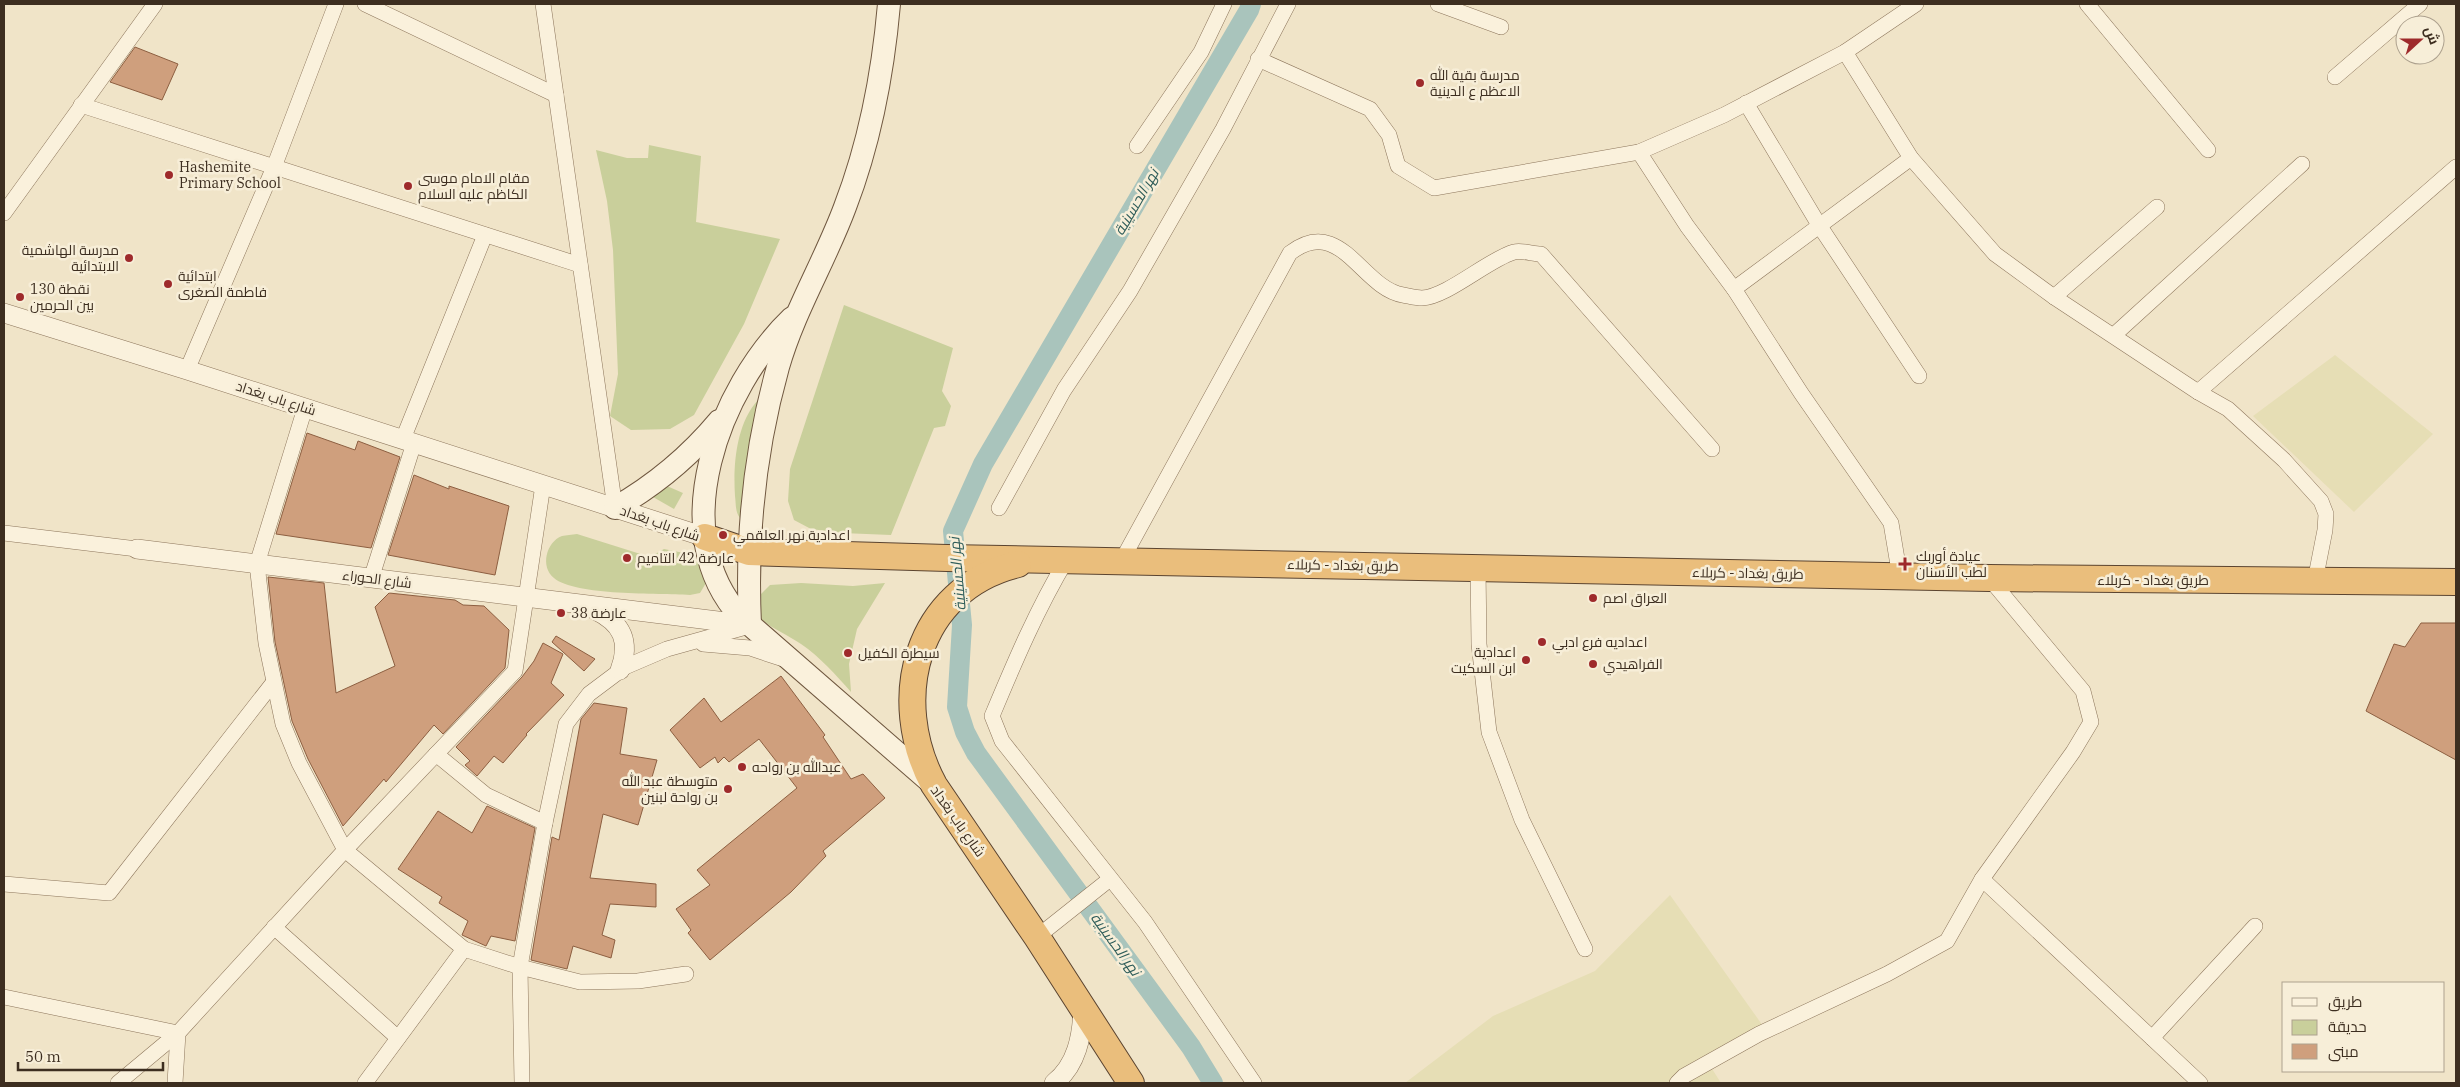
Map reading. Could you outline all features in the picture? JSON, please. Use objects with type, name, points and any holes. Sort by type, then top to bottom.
[{"type":"highway","name":"طريق بغداد - كربلاء","points":[[705,537],[748,552],[1014,562],[1040,559],[1067,559],[1900,577],[2456,582]]},
{"type":"highway","points":[[934,785],[926,770],[915,738],[912,714],[912,689],[916,665],[924,642],[946,606],[972,584],[1014,562]]},
{"type":"highway","name":"شارع باب بغداد","points":[[934,785],[1037,937],[1131,1083]]},
{"type":"main road","points":[[750,626],[748,552],[755,473],[765,419],[778,366],[796,314],[834,233],[864,149],[878,90],[889,4]]},
{"type":"main road","points":[[705,537],[708,475],[725,415],[748,371],[762,350],[796,314]]},
{"type":"main road","points":[[615,508],[663,477],[706,437],[725,415]]},
{"type":"main road","name":"شارع باب بغداد","points":[[705,537],[709,562],[718,586],[732,608],[750,626],[934,785]]},
{"type":"street","points":[[4,213],[155,4]]},
{"type":"street","points":[[187,370],[274,167],[336,4]]},
{"type":"street","points":[[365,4],[556,95]]},
{"type":"street","points":[[543,4],[615,508]]},
{"type":"street","points":[[1137,146],[1201,52],[1224,4]]},
{"type":"street","points":[[999,508],[1064,390],[1130,291],[1223,129],[1288,4]]},
{"type":"street","points":[[1438,4],[1501,27]]},
{"type":"street","points":[[1258,59],[1370,109],[1389,135],[1398,166],[1434,188],[1639,152],[1746,103],[1845,52],[1916,4]]},
{"type":"street","points":[[2087,4],[2208,150]]},
{"type":"street","points":[[2335,77],[2420,4]]},
{"type":"street","points":[[1845,52],[1911,158],[1995,254],[2054,297],[2198,392],[2228,409],[2284,460],[2322,501],[2326,514],[2325,530],[2315,581]]},
{"type":"street","points":[[1746,103],[1819,225],[1919,376]]},
{"type":"street","points":[[81,105],[580,265]]},
{"type":"street","points":[[1639,152],[1687,226],[1734,288],[1801,393],[1891,523],[1900,577]]},
{"type":"street","points":[[1734,288],[1911,158]]},
{"type":"street","points":[[2114,335],[2302,164]]},
{"type":"street","points":[[2198,392],[2456,167]]},
{"type":"street","points":[[2054,297],[2157,207]]},
{"type":"street","points":[[371,578],[408,441],[485,235]]},
{"type":"street","points":[[1122,560],[1290,252],[1303,243],[1320,240],[1336,247],[1394,294],[1423,298],[1442,291],[1515,252],[1541,254],[1712,450]]},
{"type":"street","name":"شارع باب بغداد","points":[[4,314],[187,370],[705,537]]},
{"type":"street","points":[[305,408],[256,564],[273,683],[283,724],[299,763],[345,850],[464,949],[520,967],[580,982],[638,981],[686,974]]},
{"type":"street","points":[[118,1083],[178,1032],[345,850],[515,670],[543,485]]},
{"type":"street","name":"شارع الحوراء","points":[[4,533],[750,626]]},
{"type":"street","points":[[1067,559],[1027,632],[992,716],[1002,741],[1145,922],[1254,1083]]},
{"type":"street","points":[[1478,568],[1479,644],[1489,732],[1522,820],[1586,949]]},
{"type":"street","points":[[1677,1083],[1684,1076],[1759,1034],[1886,974],[1947,941],[1982,879],[2073,752],[2091,722],[2083,691],[1989,578]]},
{"type":"street","points":[[584,605],[611,617],[619,629],[624,642],[625,656],[620,670]]},
{"type":"street","points":[[522,1083],[520,967],[545,823],[566,724],[589,694],[620,670],[667,649],[750,626]]},
{"type":"street","points":[[667,649],[700,644],[734,645],[766,653],[797,666]]},
{"type":"street","points":[[4,884],[109,893],[273,683]]},
{"type":"street","points":[[436,754],[486,796],[545,823]]},
{"type":"street","points":[[1037,937],[1110,879]]},
{"type":"street","points":[[1982,879],[2200,1083]]},
{"type":"street","points":[[2152,1038],[2255,926]]},
{"type":"street","points":[[274,927],[398,1038]]},
{"type":"street","points":[[365,1083],[464,949]]},
{"type":"street","points":[[4,998],[178,1032]]},
{"type":"street","points":[[1054,1083],[1074,1058],[1082,1034],[1083,1008]]},
{"type":"street","points":[[175,1083],[178,1032]]},
{"type":"shaded area","points":[[2335,355],[2433,434],[2354,512],[2253,416]]},
{"type":"shaded area","points":[[1670,895],[1763,1026],[1709,1064],[1721,1083],[1405,1083],[1493,1016],[1595,971]]},
{"type":"green space","points":[[649,145],[701,156],[696,222],[780,239],[744,324],[694,415],[670,429],[631,430],[610,416],[618,374],[613,250],[607,201],[596,150],[627,158],[648,158]]},
{"type":"green space","points":[[844,305],[953,348],[942,391],[951,406],[945,426],[934,428],[891,535],[842,533],[811,529],[794,520],[788,501],[790,469]]},
{"type":"green space","points":[[758,400],[761,401],[749,444],[745,471],[744,515],[740,518],[736,507],[735,484],[737,445],[745,421]]},
{"type":"green space","points":[[660,483],[683,493],[674,509],[653,497]]},
{"type":"green space","points":[[577,534],[650,557],[664,549],[689,554],[700,565],[705,575],[706,583],[700,593],[690,595],[598,591],[565,584],[554,578],[550,573],[547,568],[547,555],[556,539],[562,536]]},
{"type":"green space","points":[[801,583],[853,586],[885,583],[857,629],[849,664],[851,692],[815,655],[801,644],[766,623],[756,614],[758,597],[770,585]]},
{"type":"building","points":[[135,47],[178,64],[162,100],[110,82]]},
{"type":"building","points":[[307,433],[355,450],[358,441],[400,457],[371,548],[276,534]]},
{"type":"building","points":[[414,475],[449,489],[449,486],[509,506],[495,575],[388,555]]},
{"type":"building","points":[[268,577],[324,583],[336,693],[395,666],[375,607],[389,593],[455,600],[463,605],[484,606],[509,630],[505,668],[443,734],[434,725],[386,782],[384,779],[343,826],[308,759],[292,721],[275,642]]},
{"type":"building","points":[[2421,623],[2456,623],[2456,760],[2366,711],[2394,644],[2405,647]]},
{"type":"building","points":[[556,636],[595,659],[584,671],[552,642]]},
{"type":"building","points":[[543,643],[563,654],[551,683],[564,695],[526,734],[503,763],[494,756],[477,776],[465,765],[470,761],[456,747],[522,677],[534,661]]},
{"type":"building","points":[[781,676],[825,735],[823,737],[851,779],[863,774],[885,798],[823,851],[826,856],[791,892],[710,960],[688,933],[691,930],[676,909],[710,885],[697,870],[797,788],[759,739],[729,762],[724,757],[718,763],[715,757],[700,768],[670,730],[704,698],[721,722]]},
{"type":"building","points":[[594,703],[627,708],[620,754],[657,760],[638,825],[603,814],[590,878],[656,884],[656,907],[610,904],[602,935],[615,940],[611,958],[573,946],[567,969],[531,960],[552,837],[559,840],[581,719]]},
{"type":"building","points":[[487,806],[535,828],[515,941],[491,936],[486,946],[462,935],[468,921],[439,903],[442,897],[398,869],[438,811],[472,833]]},
{"type":"waterway","name":"نهر الحسينية","points":[[1213,1083],[1191,1047],[976,753],[965,732],[957,707],[962,625],[953,531],[983,464],[1251,4]]},
{"type":"place","name":"مدرسة بقية الله الاعظم ع الدينية","points":[[1420,83]]},
{"type":"place","name":"Hashemite Primary School","points":[[169,175]]},
{"type":"place","name":"مقام الامام موسى الكاظم عليه السلام","points":[[408,186]]},
{"type":"place","name":"مدرسة الهاشمية الابتدائية","points":[[129,258]]},
{"type":"place","name":"ابتدائية فاطمة الصغرى","points":[[168,284]]},
{"type":"place","name":"نقطة 130 بين الحرمين","points":[[20,297]]},
{"type":"place","name":"اعدادية نهر العلقمي","points":[[723,535]]},
{"type":"place","name":"عارضة 42 التاميم","points":[[627,558]]},
{"type":"place","name":"عيادة أوربك لطب الأسنان","points":[[1905,564]]},
{"type":"place","name":"العراق اصم","points":[[1593,598]]},
{"type":"place","name":"عارضة 38","points":[[561,613]]},
{"type":"place","name":"اعداديه فرع ادبي","points":[[1542,642]]},
{"type":"place","name":"سيطرة الكفيل","points":[[848,653]]},
{"type":"place","name":"اعدادية ابن السكيت","points":[[1526,660]]},
{"type":"place","name":"الفراهيدي","points":[[1593,664]]},
{"type":"place","name":"عبدالله بن رواحه","points":[[742,767]]},
{"type":"place","name":"متوسطة عبد الله بن رواحة لبنين","points":[[728,789]]}]
